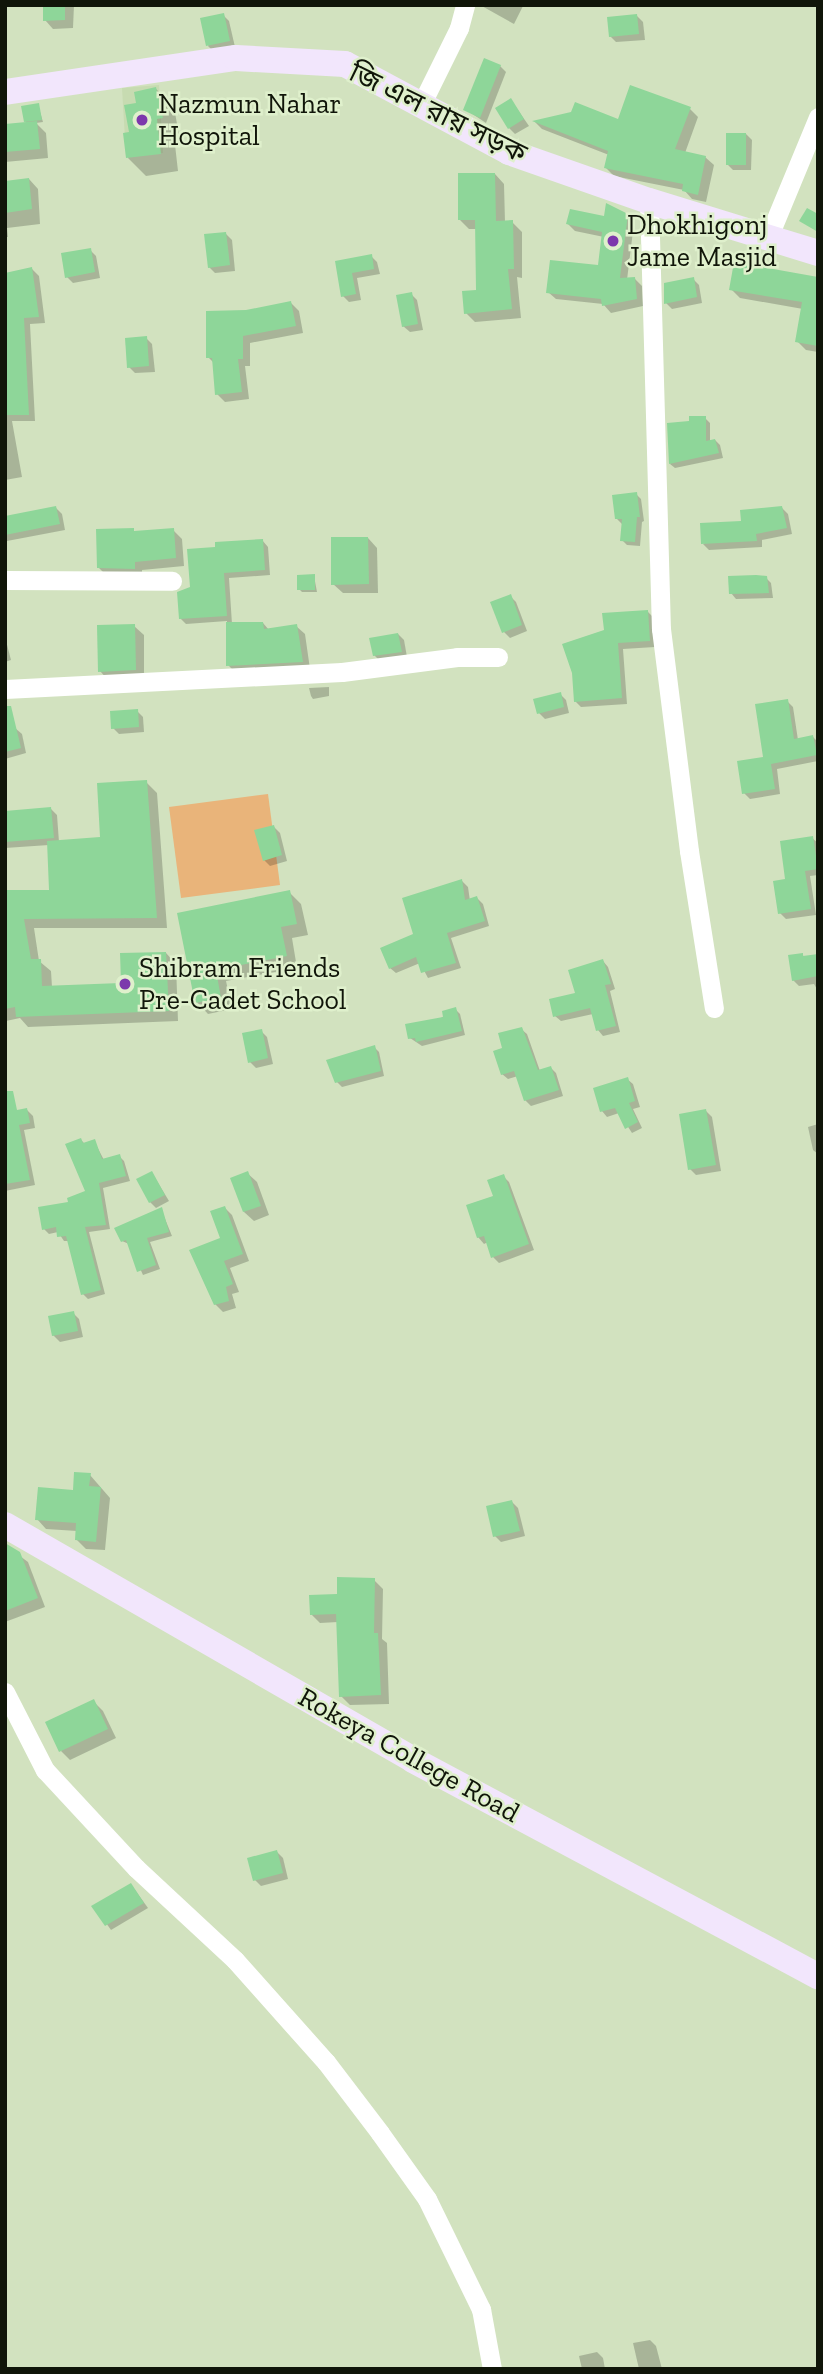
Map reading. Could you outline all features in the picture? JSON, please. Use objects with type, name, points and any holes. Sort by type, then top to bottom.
[{"type":"street","points":[[421,105],[459,28],[465,5]]},
{"type":"street","name":"জি এল রায় সড়ক","points":[[5,92],[236,58],[345,64],[509,152],[649,201],[818,253]]},
{"type":"street","points":[[768,238],[818,117]]},
{"type":"street","points":[[649,201],[661,629],[689,851],[714,1008]]},
{"type":"street","points":[[5,580],[172,582]]},
{"type":"street","points":[[5,688],[342,672],[457,657],[498,657]]},
{"type":"street","name":"Rokeya College Road","points":[[5,1525],[413,1760],[818,1976]]},
{"type":"street","points":[[5,1692],[45,1770],[135,1867],[244,1970],[326,2062],[396,2155],[427,2199],[481,2309],[492,2369]]},
{"type":"shaded area","name":"Nazmun Nahar Hospital","points":[[159,85],[163,153],[126,156],[122,88]]},
{"type":"shaded area","points":[[268,794],[280,885],[181,898],[169,807]]},
{"type":"building","points":[[43,5],[65,5],[65,20],[43,21]]},
{"type":"building","points":[[224,13],[230,41],[206,46],[200,18]]},
{"type":"building","points":[[637,14],[639,34],[609,37],[607,17]]},
{"type":"building","points":[[484,58],[501,65],[480,118],[463,110]]},
{"type":"building","points":[[630,85],[691,107],[675,149],[706,156],[698,195],[682,191],[683,184],[604,168],[608,151],[532,121],[571,112],[575,102],[618,119]]},
{"type":"building","name":"Nazmun Nahar Hospital","points":[[156,87],[163,118],[157,119],[161,154],[126,158],[123,133],[129,132],[124,105],[136,103],[134,92]]},
{"type":"building","points":[[511,98],[524,119],[508,129],[495,108]]},
{"type":"building","points":[[39,103],[42,120],[24,122],[21,106]]},
{"type":"building","points":[[37,121],[40,149],[5,152],[5,124]]},
{"type":"building","points":[[726,133],[746,133],[746,165],[726,165]]},
{"type":"building","points":[[458,173],[495,173],[496,221],[513,220],[514,269],[508,269],[512,309],[464,314],[462,291],[476,290],[475,220],[458,220]]},
{"type":"building","points":[[29,178],[32,209],[5,213],[5,181]]},
{"type":"building","points":[[606,203],[628,214],[620,278],[635,277],[637,299],[602,306],[601,299],[546,293],[550,260],[598,265],[602,232],[566,224],[570,209],[604,216]]},
{"type":"building","points":[[807,208],[818,214],[818,232],[799,221]]},
{"type":"building","points":[[226,232],[230,265],[208,268],[204,234]]},
{"type":"building","points":[[91,248],[95,272],[65,278],[61,253]]},
{"type":"building","points":[[372,254],[374,269],[352,273],[356,294],[341,297],[335,261]]},
{"type":"building","points":[[734,262],[818,277],[818,346],[795,342],[802,302],[729,290]]},
{"type":"building","points":[[32,267],[39,317],[24,318],[29,415],[5,415],[5,273]]},
{"type":"building","points":[[694,277],[697,297],[664,304],[664,283]]},
{"type":"building","points":[[412,292],[418,324],[402,327],[396,295]]},
{"type":"building","points":[[291,301],[296,326],[243,336],[243,359],[238,359],[242,392],[215,395],[212,358],[206,358],[206,311],[246,310]]},
{"type":"building","points":[[147,336],[149,366],[127,368],[125,338]]},
{"type":"building","points":[[689,416],[706,416],[706,441],[715,439],[719,453],[669,464],[667,423],[689,421]]},
{"type":"building","points":[[637,492],[640,517],[637,517],[635,542],[620,541],[622,519],[615,519],[612,495]]},
{"type":"building","points":[[56,506],[60,524],[5,535],[5,516]]},
{"type":"building","points":[[782,506],[787,528],[756,534],[757,541],[701,544],[700,523],[741,521],[740,510]]},
{"type":"building","points":[[134,528],[134,531],[174,528],[176,558],[135,562],[135,569],[97,568],[96,529]]},
{"type":"building","points":[[331,537],[368,537],[369,584],[331,585]]},
{"type":"building","points":[[263,539],[265,570],[224,573],[227,616],[179,619],[177,592],[190,587],[187,549],[215,547],[215,542]]},
{"type":"building","points":[[315,574],[315,590],[297,590],[297,575]]},
{"type":"building","points":[[728,576],[767,576],[769,593],[729,594]]},
{"type":"building","points":[[511,594],[522,625],[502,633],[490,602]]},
{"type":"building","points":[[648,610],[650,641],[618,643],[622,698],[574,702],[572,673],[562,644],[604,630],[602,613]]},
{"type":"building","points":[[226,622],[263,622],[264,629],[297,624],[303,662],[226,666]]},
{"type":"building","points":[[135,624],[136,670],[98,672],[97,625]]},
{"type":"building","points":[[398,633],[402,652],[373,656],[369,638]]},
{"type":"building","points":[[561,692],[564,707],[537,714],[533,699]]},
{"type":"building","points":[[788,699],[794,739],[813,735],[817,755],[771,764],[775,789],[742,794],[737,761],[763,757],[755,704]]},
{"type":"building","points":[[5,706],[11,706],[21,748],[5,752]]},
{"type":"building","points":[[138,709],[139,727],[111,729],[110,711]]},
{"type":"building","points":[[147,780],[157,918],[24,919],[31,959],[41,959],[42,986],[121,983],[120,953],[166,952],[169,1011],[16,1017],[15,1007],[5,1009],[5,890],[49,890],[47,841],[100,837],[97,783]]},
{"type":"building","points":[[51,807],[54,838],[5,842],[5,811]]},
{"type":"building","points":[[274,825],[282,855],[263,861],[254,830]]},
{"type":"building","points":[[813,836],[818,869],[805,871],[811,909],[778,914],[773,881],[785,879],[780,841]]},
{"type":"building","points":[[462,879],[465,900],[477,896],[485,921],[447,933],[456,963],[421,973],[416,957],[389,969],[380,948],[413,934],[402,898]]},
{"type":"building","points":[[290,890],[297,924],[281,927],[287,956],[216,970],[221,998],[195,1003],[177,913]]},
{"type":"building","points":[[803,953],[803,956],[818,954],[818,976],[792,981],[788,955]]},
{"type":"building","points":[[603,959],[611,984],[605,985],[616,1026],[596,1031],[590,1008],[553,1017],[549,999],[575,993],[568,970]]},
{"type":"building","points":[[456,1007],[462,1031],[416,1042],[415,1038],[408,1039],[405,1024],[443,1017],[442,1011]]},
{"type":"building","points":[[522,1027],[538,1070],[551,1066],[559,1090],[524,1101],[514,1071],[501,1075],[493,1051],[502,1048],[498,1033]]},
{"type":"building","points":[[262,1029],[268,1058],[248,1063],[242,1033]]},
{"type":"building","points":[[375,1045],[381,1071],[335,1083],[326,1060]]},
{"type":"building","points":[[628,1077],[635,1101],[629,1103],[638,1122],[625,1129],[615,1108],[600,1112],[593,1088]]},
{"type":"building","points":[[5,1091],[13,1091],[17,1110],[27,1108],[30,1123],[19,1125],[30,1180],[5,1184]]},
{"type":"building","points":[[706,1109],[716,1165],[688,1170],[679,1114]]},
{"type":"building","points":[[81,1138],[83,1143],[95,1139],[102,1159],[120,1154],[126,1176],[99,1183],[106,1225],[85,1227],[101,1290],[81,1295],[66,1236],[57,1237],[56,1227],[42,1230],[38,1207],[68,1202],[67,1198],[85,1191],[65,1144]]},
{"type":"building","points":[[152,1171],[165,1195],[149,1203],[136,1179]]},
{"type":"building","points":[[248,1171],[261,1206],[243,1212],[230,1178]]},
{"type":"building","points":[[504,1174],[529,1244],[491,1258],[484,1236],[477,1238],[466,1205],[493,1196],[487,1180]]},
{"type":"building","points":[[225,1206],[243,1254],[224,1261],[233,1284],[226,1287],[229,1301],[214,1305],[189,1250],[220,1238],[210,1211]]},
{"type":"building","points":[[162,1207],[169,1232],[147,1238],[156,1265],[137,1272],[126,1240],[121,1242],[114,1228]]},
{"type":"building","points":[[74,1311],[78,1331],[52,1336],[48,1316]]},
{"type":"building","points":[[74,1472],[91,1473],[89,1486],[101,1487],[96,1542],[75,1540],[76,1523],[35,1520],[38,1487],[73,1490]]},
{"type":"building","points":[[512,1500],[520,1531],[493,1537],[486,1506]]},
{"type":"building","points":[[5,1543],[20,1552],[38,1598],[5,1611]]},
{"type":"building","points":[[337,1577],[375,1578],[374,1633],[378,1633],[381,1695],[339,1697],[336,1614],[310,1615],[309,1595],[337,1594]]},
{"type":"building","points":[[94,1699],[108,1729],[59,1752],[45,1722]]},
{"type":"building","points":[[277,1850],[283,1873],[253,1881],[247,1858]]},
{"type":"building","points":[[131,1883],[144,1903],[105,1926],[91,1906]]},
{"type":"place","name":"Nazmun Nahar Hospital","points":[[142,120]]},
{"type":"place","name":"Dhokhigonj Jame Masjid","points":[[613,241]]},
{"type":"place","name":"Shibram Friends Pre-Cadet School","points":[[125,984]]}]
